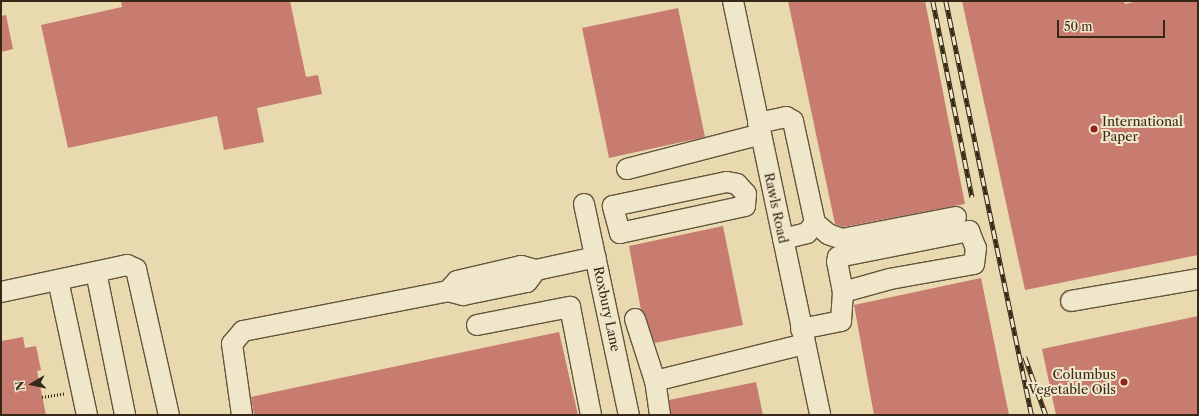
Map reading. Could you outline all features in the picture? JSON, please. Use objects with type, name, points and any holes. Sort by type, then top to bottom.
[{"type":"street","name":"Rawls Road","points":[[732,1],[820,415]]},
{"type":"street","points":[[627,169],[759,128],[786,117],[794,121],[815,223],[828,234],[842,239],[956,217]]},
{"type":"street","points":[[727,182],[737,184],[746,194],[745,206],[620,233],[613,206],[727,182]]},
{"type":"street","points":[[746,194],[772,187]]},
{"type":"street","name":"Roxbury Lane","points":[[584,204],[629,415]]},
{"type":"street","points":[[782,239],[807,233],[815,223]]},
{"type":"street","points":[[655,381],[803,336],[841,322],[843,292],[837,262],[838,257],[969,231],[976,248],[974,264],[890,279],[843,292]]},
{"type":"street","points":[[242,415],[232,344],[243,331],[448,292],[456,281],[521,266],[536,270],[596,258]]},
{"type":"street","points":[[1,292],[127,265],[136,269],[169,415]]},
{"type":"street","points":[[96,272],[125,415]]},
{"type":"street","points":[[1071,302],[1198,279]]},
{"type":"street","points":[[58,280],[87,415]]},
{"type":"street","points":[[477,325],[570,307],[591,415]]},
{"type":"street","points":[[635,319],[655,381],[660,415]]},
{"type":"path","points":[[42,397],[69,393]]},
{"type":"building","points":[[121,1],[290,1],[306,77],[318,75],[322,94],[257,108],[264,142],[224,150],[217,116],[68,148],[41,25],[122,7]]},
{"type":"building","points":[[788,1],[925,1],[965,204],[843,227],[835,224]]},
{"type":"building","name":"International Paper","points":[[962,1],[1124,1],[1125,4],[1138,1],[1198,1],[1198,255],[1025,290]]},
{"type":"building","points":[[678,8],[705,137],[609,158],[582,28]]},
{"type":"building","points":[[6,15],[13,49],[1,52],[1,16]]},
{"type":"building","points":[[723,226],[743,325],[655,343],[641,310],[629,246]]},
{"type":"building","points":[[981,278],[1009,415],[874,415],[854,305]]},
{"type":"building","name":"Columbus Vegetable Oils","points":[[1198,316],[1198,415],[1056,415],[1042,349]]},
{"type":"building","points":[[559,332],[578,415],[254,415],[251,397]]},
{"type":"building","points":[[23,337],[25,348],[36,346],[41,370],[37,371],[46,415],[1,415],[1,341]]},
{"type":"building","points":[[756,382],[763,415],[671,415],[669,400]]},
{"type":"railway","points":[[933,1],[972,197]]},
{"type":"railway","points":[[946,1],[1032,415]]},
{"type":"railway","points":[[1025,357],[1046,415]]},
{"type":"place","name":"International Paper","points":[[1094,129]]},
{"type":"place","name":"Columbus Vegetable Oils","points":[[1124,382]]}]
